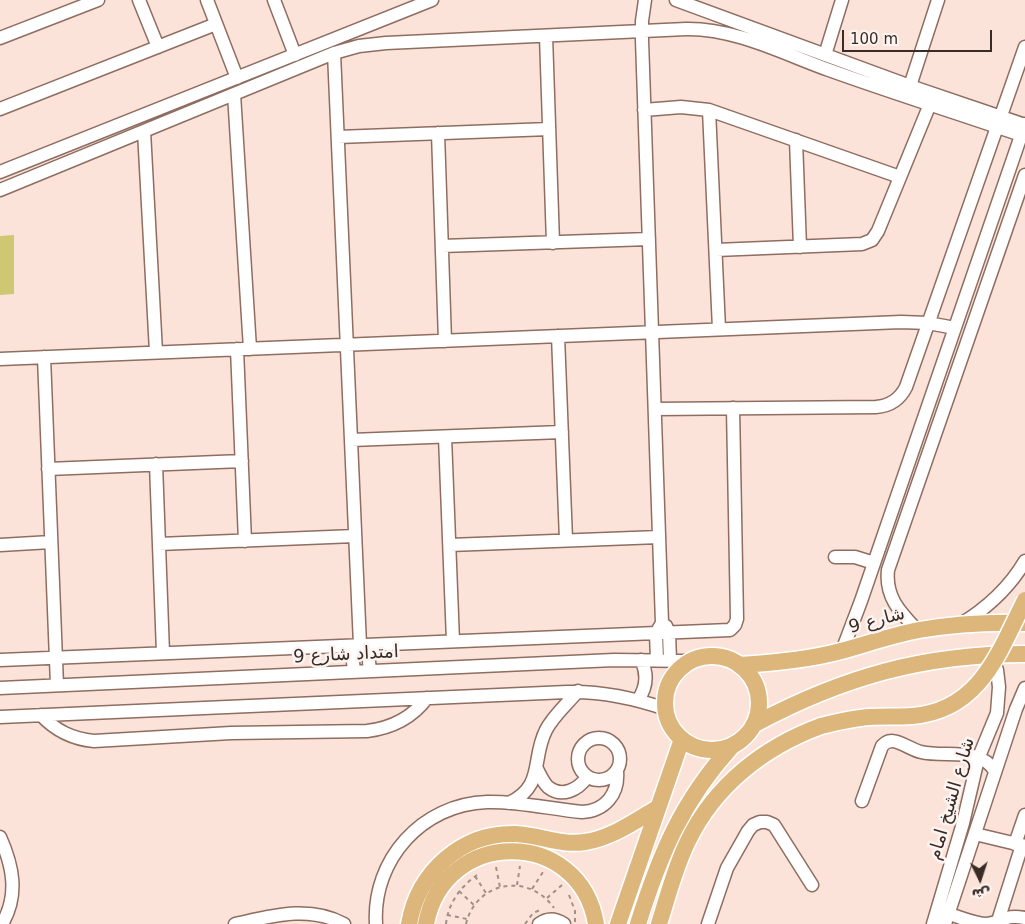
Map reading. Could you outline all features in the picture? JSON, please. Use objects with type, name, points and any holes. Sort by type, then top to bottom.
[{"type":"main road","points":[[658,924],[685,848],[696,826],[714,799],[737,775],[762,755],[791,738],[821,726],[870,717],[925,714],[957,702],[976,687],[990,669],[1025,600]]},
{"type":"main road","name":"شارع 9","points":[[739,665],[791,661],[842,651],[917,630],[959,624],[1025,623]]},
{"type":"main road","points":[[754,724],[820,692],[866,676],[936,660],[991,654],[1025,654]]},
{"type":"main road","points":[[717,657],[739,665],[751,677],[758,692],[759,708],[754,724],[745,737],[725,749],[710,750],[695,747],[682,739],[673,729],[666,709],[666,694],[672,680],[681,669],[701,658],[717,657]]},
{"type":"main road","points":[[618,924],[682,739]]},
{"type":"main road","points":[[638,924],[659,862],[677,822],[704,779],[732,746]]},
{"type":"main road","points":[[409,924],[414,902],[432,872],[449,855],[470,843],[493,836],[517,834],[561,842],[593,840],[613,834],[657,808]]},
{"type":"main road","points":[[426,924],[435,895],[448,877],[470,861],[486,854],[508,850],[530,852],[550,860],[568,873],[576,880],[588,898],[596,924]]},
{"type":"street","points":[[0,38],[75,4],[98,0]]},
{"type":"street","points":[[139,0],[158,47]]},
{"type":"street","points":[[207,0],[237,78]]},
{"type":"street","points":[[274,0],[295,55]]},
{"type":"street","points":[[0,172],[432,0]]},
{"type":"street","points":[[645,0],[642,31],[644,110],[662,630],[657,660]]},
{"type":"street","points":[[676,0],[930,104],[1024,128],[874,564],[842,651]]},
{"type":"street","points":[[823,60],[842,0]]},
{"type":"street","points":[[910,86],[938,0]]},
{"type":"street","points":[[0,109],[216,24]]},
{"type":"street","points":[[0,190],[334,53],[373,44],[642,31],[696,29],[716,31],[910,86],[999,122]]},
{"type":"street","points":[[546,36],[553,243]]},
{"type":"street","points":[[654,409],[876,407],[888,404],[899,397],[906,387],[1025,47]]},
{"type":"street","points":[[334,53],[360,645],[368,652],[370,671]]},
{"type":"street","points":[[234,94],[250,349]]},
{"type":"street","points":[[716,250],[862,244],[872,240],[878,231],[930,104]]},
{"type":"street","points":[[644,110],[681,107],[709,110],[900,177]]},
{"type":"street","points":[[709,110],[719,329]]},
{"type":"street","points":[[338,136],[549,129]]},
{"type":"street","points":[[144,131],[156,352]]},
{"type":"street","points":[[438,133],[445,340]]},
{"type":"street","points":[[796,140],[800,247]]},
{"type":"street","points":[[917,630],[893,603],[887,584],[889,564],[1025,175]]},
{"type":"street","points":[[442,246],[649,239]]},
{"type":"street","points":[[0,359],[902,322],[928,323],[955,328]]},
{"type":"street","points":[[558,336],[566,540]]},
{"type":"street","points":[[237,349],[245,540]]},
{"type":"street","points":[[44,357],[57,686]]},
{"type":"street","points":[[0,660],[454,641],[662,630],[727,630],[733,628],[736,622],[734,408]]},
{"type":"street","points":[[350,440],[562,432]]},
{"type":"street","points":[[445,437],[454,641]]},
{"type":"street","points":[[48,469],[242,461]]},
{"type":"street","points":[[156,464],[163,653]]},
{"type":"street","points":[[893,508],[907,514]]},
{"type":"street","points":[[159,544],[355,536]]},
{"type":"street","points":[[450,545],[659,537]]},
{"type":"street","points":[[0,545],[51,542]]},
{"type":"street","points":[[835,557],[855,558],[874,564]]},
{"type":"street","points":[[959,624],[989,604],[1020,579],[1025,561]]},
{"type":"street","points":[[662,630],[670,660]]},
{"type":"street","points":[[354,672],[352,652],[360,645]]},
{"type":"street","name":"شارع الشيخ امام","points":[[933,924],[963,823],[978,759],[994,721],[998,705],[998,679],[991,654]]},
{"type":"street","points":[[638,700],[644,689],[646,677],[641,660]]},
{"type":"street","name":"امتداد شارع 9","points":[[0,688],[641,660],[694,661]]},
{"type":"street","name":"شارع الشيخ امام","points":[[947,919],[995,771],[1025,688]]},
{"type":"street","points":[[509,803],[525,792],[533,782],[540,746],[546,730],[578,692]]},
{"type":"street","points":[[0,716],[578,692],[608,694],[638,700],[666,709]]},
{"type":"street","points":[[41,715],[64,734],[94,741],[231,733],[367,731],[385,728],[401,722],[427,698]]},
{"type":"street","points":[[376,924],[378,895],[386,870],[396,851],[418,828],[436,816],[460,806],[487,802],[582,812],[593,811],[607,802],[614,793],[620,761],[619,750],[611,742],[595,738],[581,747],[578,758],[580,769],[587,777],[597,781],[603,781],[613,776],[617,771]]},
{"type":"street","points":[[862,801],[882,746],[888,741],[894,741],[921,752],[938,754],[961,753],[987,762],[995,771]]},
{"type":"street","points":[[537,769],[547,786],[561,792],[576,789],[587,777]]},
{"type":"street","points":[[997,922],[1021,845],[1025,815]]},
{"type":"street","points":[[708,924],[727,868],[748,831],[756,823],[767,822],[774,826],[812,885]]},
{"type":"street","points":[[975,834],[1021,845]]},
{"type":"street","points":[[0,837],[10,861],[13,878],[11,903],[2,924]]},
{"type":"street","points":[[234,924],[279,914],[297,913],[320,915],[344,924]]},
{"type":"street","points":[[947,919],[988,924],[1012,916],[1025,918]]},
{"type":"street","points":[[539,924],[544,920],[553,919],[564,924]]},
{"type":"path","points":[[500,887],[496,867],[504,866]]},
{"type":"path","points":[[517,886],[520,866]]},
{"type":"path","points":[[536,869],[550,876]]},
{"type":"path","points":[[532,889],[543,872]]},
{"type":"path","points":[[446,924],[447,915],[459,891],[481,873]]},
{"type":"path","points":[[475,876],[486,894]]},
{"type":"path","points":[[546,899],[562,885],[573,904],[575,924]]},
{"type":"path","points":[[466,924],[474,905],[486,894],[500,887],[517,886],[532,889],[546,899],[554,908]]},
{"type":"path","points":[[459,891],[474,905]]},
{"type":"path","points":[[447,915],[467,919]]},
{"type":"shaded area","points":[[14,235],[14,294],[0,295],[0,236]]}]
